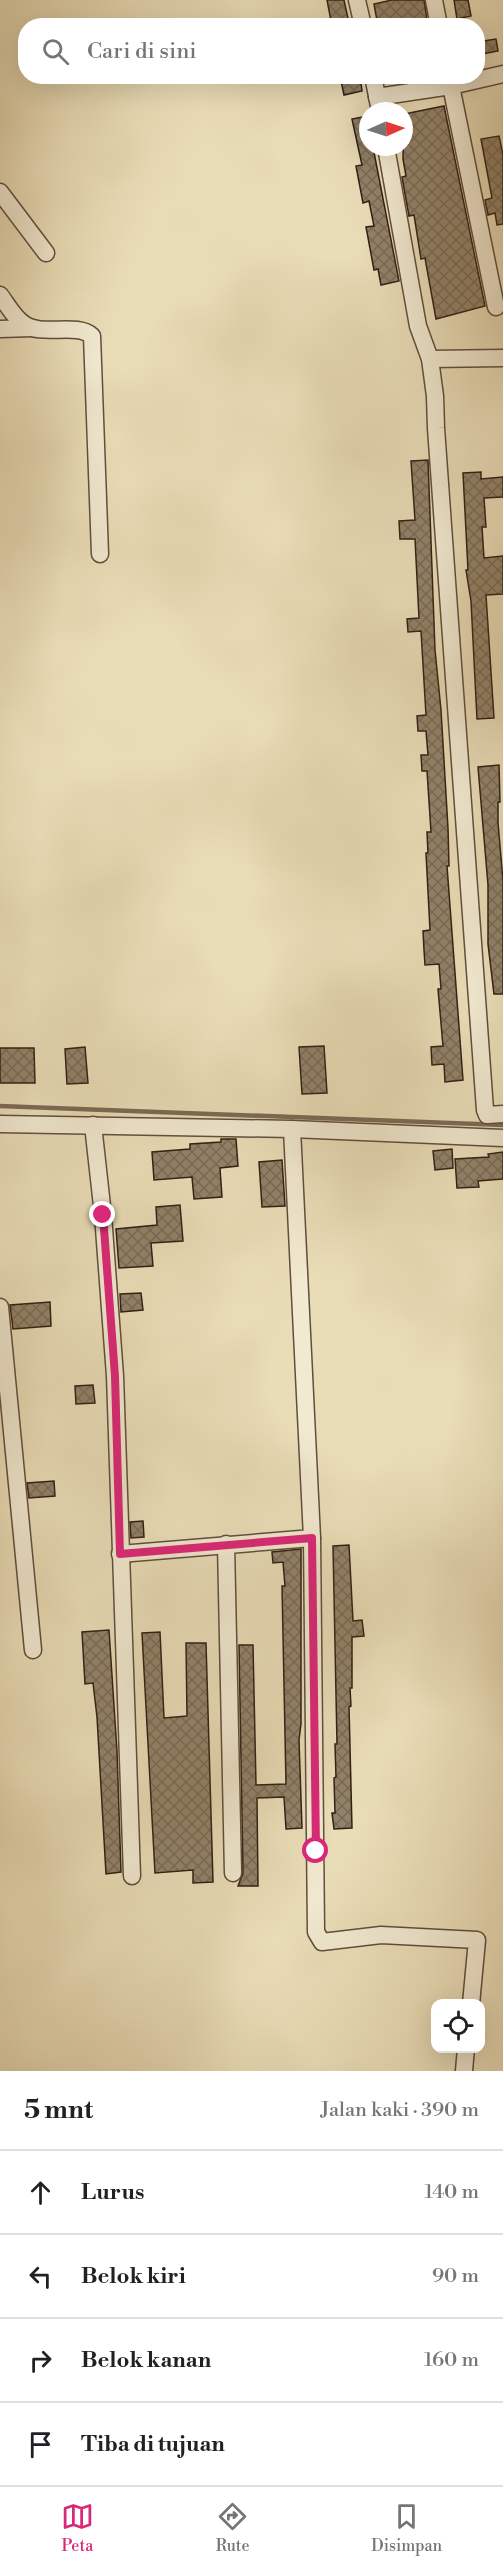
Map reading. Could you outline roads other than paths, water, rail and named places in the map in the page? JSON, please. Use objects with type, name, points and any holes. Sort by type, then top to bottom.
[{"type":"street","points":[[357,0],[361,18]]},
{"type":"street","points":[[434,0],[437,18]]},
{"type":"street","points":[[485,76],[503,74]]},
{"type":"street","points":[[375,84],[379,102]]},
{"type":"street","points":[[385,102],[441,84]]},
{"type":"street","points":[[451,84],[496,307]]},
{"type":"street","points":[[388,156],[417,326],[430,359],[435,396],[485,1110],[487,1114],[503,1114]]},
{"type":"street","points":[[0,192],[46,253]]},
{"type":"street","points":[[0,295],[20,322],[32,328]]},
{"type":"street","points":[[0,328],[84,331],[92,336],[100,554]]},
{"type":"street","points":[[430,359],[503,358]]},
{"type":"street","points":[[0,1124],[292,1129],[503,1138]]},
{"type":"street","points":[[93,1125],[103,1215],[115,1376],[132,1876]]},
{"type":"street","points":[[292,1129],[312,1538],[316,1932],[322,1942],[381,1935],[477,1940],[471,1999]]},
{"type":"street","points":[[0,1307],[33,1650]]},
{"type":"street","points":[[120,1554],[312,1538]]},
{"type":"street","points":[[226,1544],[233,1873]]},
{"type":"street","points":[[464,2071],[466,2053]]},
{"type":"waterway","points":[[0,1106],[503,1125]]}]
